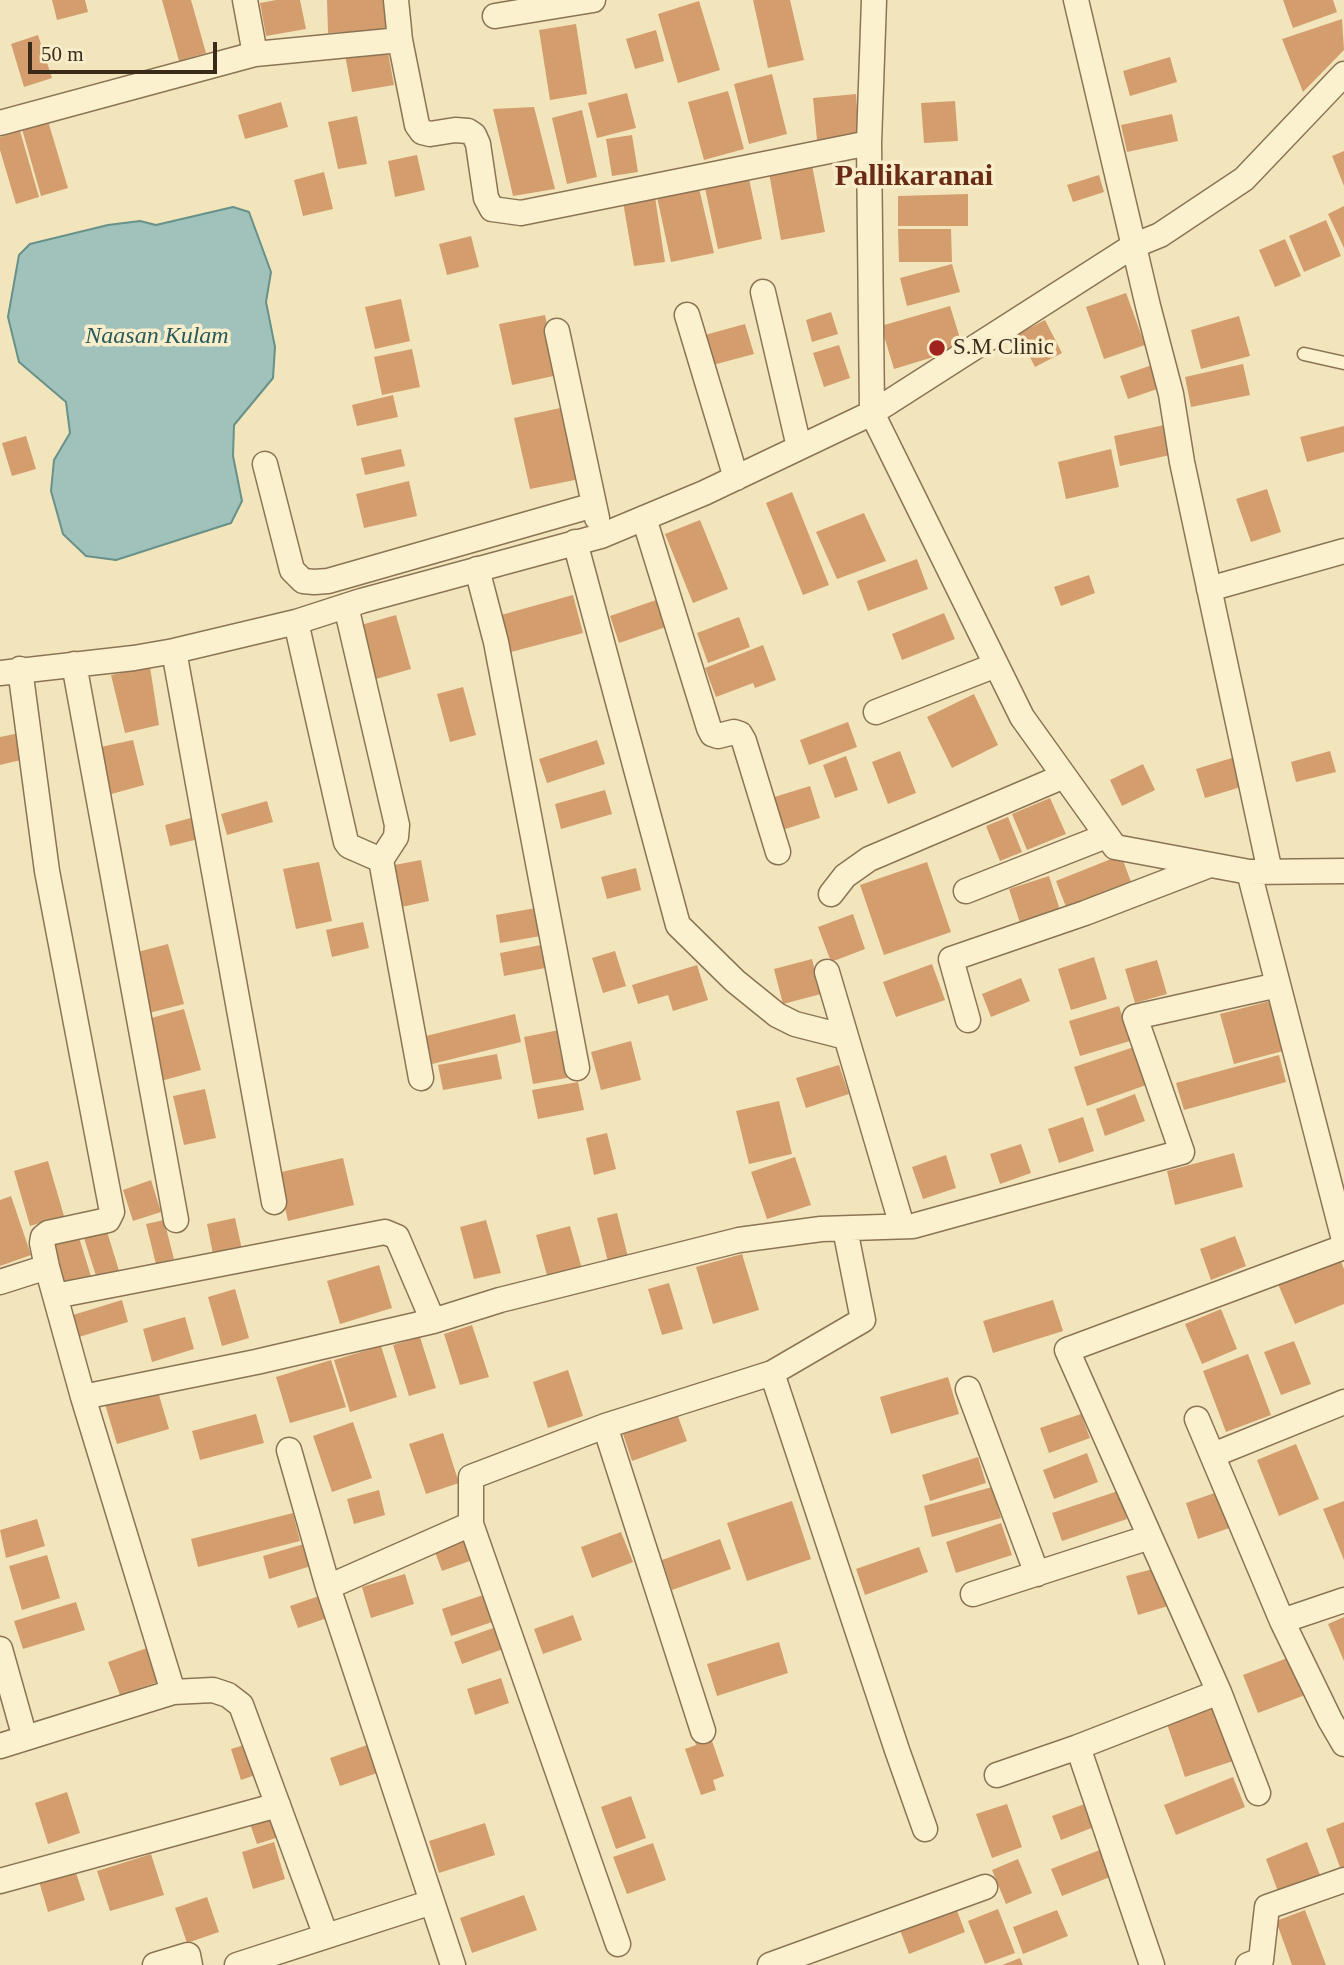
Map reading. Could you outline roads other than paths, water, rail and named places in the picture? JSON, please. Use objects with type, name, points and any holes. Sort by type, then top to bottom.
[{"type":"street","points":[[245,0],[255,54]]},
{"type":"street","points":[[396,0],[400,40],[417,125],[422,132],[430,134],[455,130],[474,135],[478,144],[486,198],[492,209],[521,213],[869,144]]},
{"type":"street","points":[[495,16],[593,0]]},
{"type":"street","points":[[874,0],[869,144],[872,413],[1022,717],[1115,848],[1260,872],[1344,871]]},
{"type":"street","points":[[1076,0],[1133,246],[1171,394],[1182,462],[1209,589],[1278,985],[1344,1240]]},
{"type":"street","points":[[0,123],[255,54],[400,40]]},
{"type":"street","points":[[173,1692],[83,1397],[42,1243],[43,1237],[48,1233],[108,1220],[113,1212],[10,671],[134,658],[296,622],[601,536],[736,478],[872,413],[1133,246],[1160,234],[1244,179],[1343,78]]},
{"type":"street","points":[[764,292],[799,447]]},
{"type":"street","points":[[687,315],[736,478]]},
{"type":"street","points":[[558,331],[601,536]]},
{"type":"street","points":[[265,464],[292,570],[303,581],[328,581],[594,505]]},
{"type":"street","points":[[644,518],[709,728],[712,734],[718,736],[734,732],[740,734],[744,741],[778,852]]},
{"type":"street","points":[[575,542],[678,925],[735,981],[777,1015],[795,1024],[846,1037]]},
{"type":"street","points":[[1209,589],[1344,551]]},
{"type":"street","points":[[477,569],[496,642],[577,1068]]},
{"type":"street","points":[[346,606],[397,825],[396,837],[381,860],[421,1078]]},
{"type":"street","points":[[296,622],[346,842],[349,846],[381,860]]},
{"type":"street","points":[[174,651],[274,1202]]},
{"type":"street","points":[[74,664],[176,1220]]},
{"type":"street","points":[[876,712],[996,665]]},
{"type":"street","points":[[831,894],[845,876],[869,859],[1065,776]]},
{"type":"street","points":[[966,891],[1107,836]]},
{"type":"street","points":[[968,1020],[951,959],[1085,913],[1211,865]]},
{"type":"street","points":[[827,972],[902,1226]]},
{"type":"street","points":[[83,1397],[256,1362],[433,1321],[500,1300],[739,1240],[821,1229],[913,1226],[1182,1152],[1135,1017],[1278,985]]},
{"type":"street","points":[[618,1944],[471,1524],[471,1477],[605,1426],[772,1373],[863,1320],[845,1229]]},
{"type":"street","points":[[55,1296],[385,1232],[397,1237],[433,1321]]},
{"type":"street","points":[[1258,1793],[1219,1692],[1067,1350],[1344,1247]]},
{"type":"street","points":[[0,1282],[47,1267]]},
{"type":"street","points":[[772,1373],[925,1829]]},
{"type":"street","points":[[968,1389],[1037,1574]]},
{"type":"street","points":[[1213,1455],[1344,1402]]},
{"type":"street","points":[[1197,1419],[1282,1621],[1344,1744]]},
{"type":"street","points":[[605,1426],[703,1731]]},
{"type":"street","points":[[289,1451],[328,1587],[453,1965]]},
{"type":"street","points":[[328,1587],[471,1524]]},
{"type":"street","points":[[973,1594],[1150,1537]]},
{"type":"street","points":[[1282,1621],[1344,1600]]},
{"type":"street","points":[[0,1649],[25,1738]]},
{"type":"street","points":[[0,1746],[173,1692],[213,1690],[228,1695],[241,1705],[326,1936]]},
{"type":"street","points":[[997,1775],[1078,1747],[1219,1692]]},
{"type":"street","points":[[1078,1747],[1152,1965]]},
{"type":"street","points":[[0,1881],[278,1805]]},
{"type":"street","points":[[1248,1965],[1261,1960],[1267,1907],[1344,1880]]},
{"type":"street","points":[[769,1965],[985,1887]]},
{"type":"street","points":[[237,1965],[432,1902]]},
{"type":"street","points":[[155,1965],[188,1955],[190,1965]]},
{"type":"lane","points":[[1304,354],[1344,363]]},
{"type":"water","name":"Naasan Kulam","points":[[233,207],[249,212],[271,272],[266,302],[275,347],[273,378],[234,425],[233,456],[242,501],[231,523],[116,560],[86,556],[63,534],[51,491],[54,460],[70,433],[66,402],[19,362],[8,317],[19,255],[30,244],[108,225],[140,221],[156,225]]},
{"type":"place","name":"S.M Clinic","points":[[937,348]]},
{"type":"district","name":"Pallikaranai","points":[[914,177]]}]
